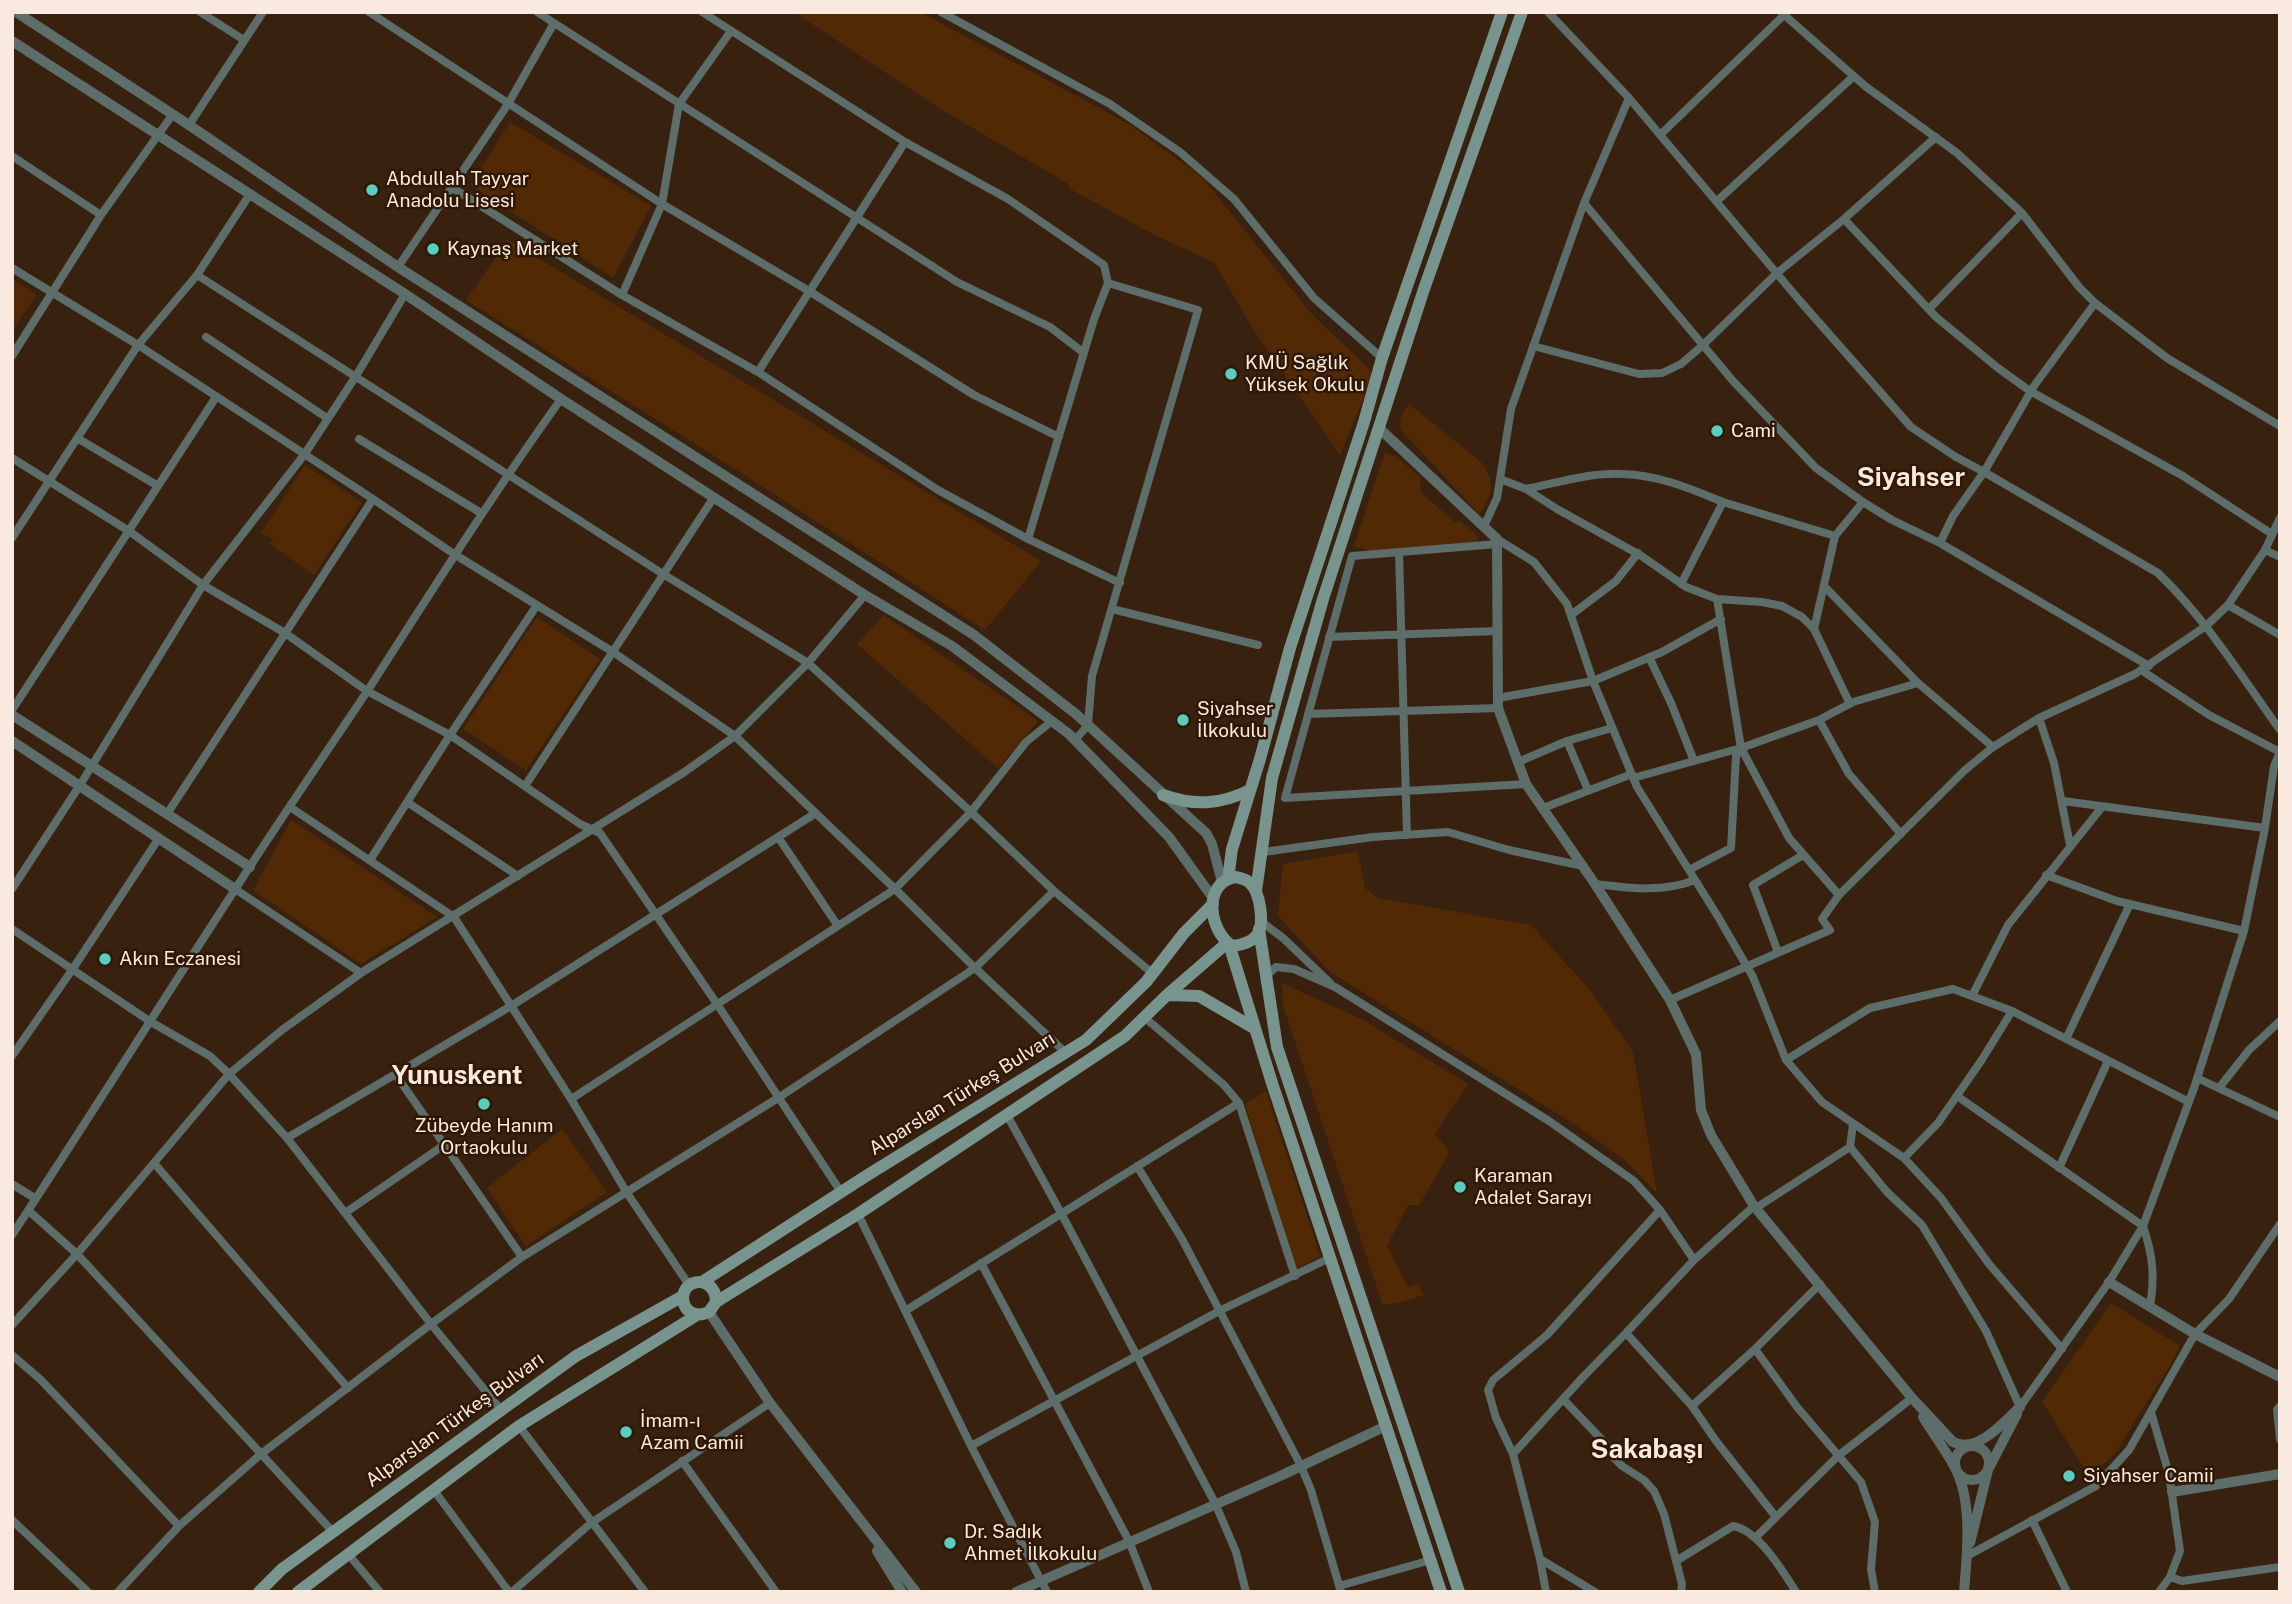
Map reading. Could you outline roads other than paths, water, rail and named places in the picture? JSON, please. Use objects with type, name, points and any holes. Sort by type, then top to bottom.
[{"type":"main road","points":[[1225,880],[1290,648],[1364,422],[1382,358],[1502,12]]},
{"type":"main road","points":[[1459,1592],[1278,1047],[1265,977],[1256,891],[1272,778],[1323,599],[1424,289],[1522,12]]},
{"type":"main road","points":[[1163,795],[1178,800],[1209,803],[1250,790]]},
{"type":"main road","points":[[1256,891],[1242,878],[1225,880],[1217,887],[1213,901],[1214,919],[1228,944],[1441,1592]]},
{"type":"main road","name":"Alparslan Türkeş Bulvarı","points":[[259,1592],[282,1569],[576,1356],[692,1287],[1086,1040],[1152,973],[1213,901]]},
{"type":"main road","points":[[1228,944],[1246,944],[1257,935],[1261,926]]},
{"type":"main road","name":"Alparslan Türkeş Bulvarı","points":[[298,1592],[519,1426],[858,1214],[1125,1035],[1167,995],[1228,944]]},
{"type":"main road","points":[[1167,995],[1199,996],[1254,1028]]},
{"type":"main road","points":[[692,1287],[712,1287],[715,1291],[707,1310],[685,1306],[692,1287]]},
{"type":"street","points":[[16,12],[173,114],[398,267],[974,635],[1088,725],[1206,834],[1225,880]]},
{"type":"street","points":[[200,12],[244,40]]},
{"type":"street","points":[[189,125],[263,12]]},
{"type":"street","points":[[369,12],[662,204],[974,395],[1059,437]]},
{"type":"street","points":[[537,12],[957,282],[1050,327],[1084,353]]},
{"type":"street","points":[[702,12],[905,142],[1008,199],[1104,265],[1108,283],[1028,539]]},
{"type":"street","points":[[940,12],[1110,104],[1180,152],[1234,199],[1314,298],[1382,358]]},
{"type":"street","points":[[1548,12],[1629,98],[1911,427],[1956,457],[2158,573],[2180,594],[2206,626],[2280,730]]},
{"type":"street","points":[[1660,135],[1782,14],[1854,76],[1957,153],[2022,213],[2079,287],[2095,303],[2167,358],[2280,426]]},
{"type":"street","points":[[398,267],[508,104],[554,23]]},
{"type":"street","points":[[622,295],[662,204],[679,104],[731,31]]},
{"type":"street","points":[[12,41],[865,595],[952,646],[1075,740],[1169,837],[1213,901]]},
{"type":"street","points":[[1717,201],[1854,76]]},
{"type":"street","points":[[1485,526],[1497,498],[1511,409],[1584,203],[1629,98]]},
{"type":"street","points":[[12,356],[101,215],[173,114]]},
{"type":"street","points":[[1533,346],[1639,374],[1653,375],[1671,370],[1703,345],[1777,273],[1844,219],[1936,136]]},
{"type":"street","points":[[758,372],[905,142]]},
{"type":"street","points":[[12,156],[101,215]]},
{"type":"street","points":[[451,187],[622,295],[758,372],[938,491],[1028,539],[1120,583]]},
{"type":"street","points":[[12,538],[138,345],[197,275],[250,194]]},
{"type":"street","points":[[1584,203],[1733,381],[1808,460],[1863,502],[1892,520],[1940,543],[2145,668],[2209,715],[2280,752],[2274,766],[2265,828],[2244,931],[2189,1102],[2143,1226],[2109,1282],[2020,1408],[1988,1470],[1982,1477],[1972,1480],[1963,1477],[1956,1470],[1957,1455],[1992,1433],[2020,1408]]},
{"type":"street","points":[[1929,309],[2022,213]]},
{"type":"street","points":[[1844,219],[1929,309],[1998,368],[2032,391],[2183,476],[2272,534]]},
{"type":"street","points":[[12,268],[138,345],[454,554],[613,652],[735,736],[1066,1053]]},
{"type":"street","points":[[197,275],[663,574],[808,663],[1054,891],[1152,973]]},
{"type":"street","points":[[1075,740],[1088,725],[1092,676],[1198,310],[1108,283]]},
{"type":"street","points":[[12,889],[204,585],[304,455],[405,294]]},
{"type":"street","points":[[1940,543],[1953,516],[1984,472],[2032,391],[2095,303]]},
{"type":"street","points":[[206,337],[327,418]]},
{"type":"street","points":[[216,397],[12,713],[250,866]]},
{"type":"street","points":[[12,1235],[16,1221],[29,1211],[235,888],[367,691],[481,513],[561,398]]},
{"type":"street","points":[[1379,428],[1485,526],[1497,541],[1534,562],[1567,604],[1593,681],[1633,776],[1753,977],[1786,1060],[1822,1102],[1904,1158],[1941,1198],[1989,1264],[2062,1349]]},
{"type":"street","points":[[77,438],[158,486]]},
{"type":"street","points":[[359,439],[481,513]]},
{"type":"street","points":[[12,458],[129,531],[204,585],[285,634],[367,691],[450,735],[591,830],[600,833],[841,1192]]},
{"type":"street","points":[[1526,489],[1597,475],[1638,475],[1682,485],[1723,502],[1835,536]]},
{"type":"street","points":[[1500,479],[1526,489],[1637,553],[1681,584],[1717,600],[1762,602],[1782,606],[1802,617],[1814,629],[1850,704]]},
{"type":"street","points":[[525,786],[714,497]]},
{"type":"street","points":[[167,814],[373,499]]},
{"type":"street","points":[[1681,584],[1723,502]]},
{"type":"street","points":[[1814,629],[1835,536],[1863,502]]},
{"type":"street","points":[[1670,1000],[1830,930],[1822,919],[1839,895],[1965,770],[1993,747],[2039,718],[2145,668],[2206,626],[2228,605],[2265,550],[2280,518]]},
{"type":"street","points":[[1497,541],[1352,556],[1285,798],[1526,784]]},
{"type":"street","points":[[1497,541],[1498,703],[1526,784],[1670,1000],[1696,1054],[1701,1110],[1711,1135],[1755,1207],[1912,1398],[1953,1442],[1978,1446],[1986,1451],[1990,1460],[1967,1556]]},
{"type":"street","points":[[2265,550],[2280,557]]},
{"type":"street","points":[[1399,552],[1407,835]]},
{"type":"street","points":[[1571,615],[1616,581],[1637,553]]},
{"type":"street","points":[[1825,587],[1918,683],[1993,747]]},
{"type":"street","points":[[12,1325],[77,1254],[229,1074],[282,1030],[361,973],[683,773],[735,736],[808,663],[865,595]]},
{"type":"street","points":[[1717,600],[1741,748],[1789,838],[1839,895]]},
{"type":"street","points":[[370,860],[537,605]]},
{"type":"street","points":[[2228,605],[2280,635]]},
{"type":"street","points":[[1112,609],[1258,645]]},
{"type":"street","points":[[1308,714],[1498,703],[1593,681],[1649,657],[1721,619]]},
{"type":"street","points":[[1329,637],[1498,631]]},
{"type":"street","points":[[1649,657],[1694,761]]},
{"type":"street","points":[[1543,808],[1633,776],[1741,748],[1819,720],[1850,704],[1918,683]]},
{"type":"street","points":[[2039,718],[2054,764],[2070,845]]},
{"type":"street","points":[[1819,720],[1849,774],[1901,834]]},
{"type":"street","points":[[571,1099],[895,889],[971,812],[1026,742],[1052,722]]},
{"type":"street","points":[[1518,762],[1567,741],[1612,728]]},
{"type":"street","points":[[12,741],[361,973]]},
{"type":"street","points":[[1567,741],[1588,790]]},
{"type":"street","points":[[1689,870],[1731,848],[1736,756],[1741,748]]},
{"type":"street","points":[[2063,801],[2265,828]]},
{"type":"street","points":[[407,802],[518,876]]},
{"type":"street","points":[[290,807],[454,917],[571,1099],[627,1194],[692,1287]]},
{"type":"street","points":[[1972,996],[2008,925],[2102,807]]},
{"type":"street","points":[[287,1138],[511,1006],[816,813]]},
{"type":"street","points":[[1263,852],[1448,832],[1508,850],[1583,866]]},
{"type":"street","points":[[778,837],[838,926]]},
{"type":"street","points":[[12,1056],[159,838]]},
{"type":"street","points":[[1779,952],[1753,885],[1803,855]]},
{"type":"street","points":[[2046,875],[2130,904],[2244,931]]},
{"type":"street","points":[[1595,884],[1636,889],[1676,887],[1695,880]]},
{"type":"street","points":[[118,1592],[178,1526],[261,1454],[431,1324],[522,1258],[778,1098],[975,968],[1054,891]]},
{"type":"street","points":[[2066,1039],[2130,904]]},
{"type":"street","points":[[1261,926],[1283,938],[1335,987]]},
{"type":"street","points":[[12,929],[151,1023],[210,1056],[229,1074],[287,1138],[501,1410]]},
{"type":"street","points":[[1265,977],[1276,967],[1282,967],[1294,969],[1335,987],[1533,1110],[1634,1181],[1660,1210],[1693,1260]]},
{"type":"street","points":[[1786,1060],[1870,1008],[1953,989],[2012,1011],[2189,1102]]},
{"type":"street","points":[[1904,1158],[1938,1123],[2012,1011]]},
{"type":"street","points":[[1144,1017],[1224,1085],[1239,1103],[1295,1276]]},
{"type":"street","points":[[2219,1087],[2249,1050],[2280,1021]]},
{"type":"street","points":[[2059,1168],[2108,1061]]},
{"type":"street","points":[[396,1075],[522,1258]]},
{"type":"street","points":[[2197,1078],[2280,1117]]},
{"type":"street","points":[[1957,1096],[2143,1226],[2152,1255],[2153,1289],[2150,1307]]},
{"type":"street","points":[[905,1311],[1239,1103]]},
{"type":"street","points":[[1007,1115],[1216,1503],[1236,1552],[1246,1592]]},
{"type":"street","points":[[1853,1124],[1850,1147],[1887,1192],[1922,1225],[1986,1331],[2020,1408]]},
{"type":"street","points":[[345,1213],[444,1145]]},
{"type":"street","points":[[1513,1454],[1693,1260],[1755,1207],[1850,1147]]},
{"type":"street","points":[[153,1163],[348,1388]]},
{"type":"street","points":[[1137,1166],[1221,1310],[1301,1466],[1311,1490],[1340,1589],[1432,1560]]},
{"type":"street","points":[[12,1184],[36,1199]]},
{"type":"street","points":[[1546,1592],[1513,1454],[1496,1418],[1488,1390],[1493,1380],[1546,1335],[1660,1210]]},
{"type":"street","points":[[29,1211],[77,1254],[333,1532]]},
{"type":"street","points":[[858,1214],[971,1446],[1047,1592]]},
{"type":"street","points":[[1967,1556],[2096,1486],[2129,1450],[2195,1334],[2229,1299],[2280,1224]]},
{"type":"street","points":[[971,1446],[1221,1310],[1330,1258]]},
{"type":"street","points":[[981,1263],[1129,1541],[1149,1592]]},
{"type":"street","points":[[2109,1282],[2195,1334],[2280,1377]]},
{"type":"street","points":[[1692,1406],[1755,1349],[1819,1284]]},
{"type":"street","points":[[707,1310],[770,1403],[916,1592]]},
{"type":"street","points":[[1626,1333],[1692,1406],[1776,1517]]},
{"type":"street","points":[[1755,1349],[1797,1407],[1861,1482],[1875,1522],[1871,1569],[1875,1592]]},
{"type":"street","points":[[12,1355],[40,1379],[178,1526]]},
{"type":"street","points":[[1755,1538],[1838,1456],[1912,1398]]},
{"type":"street","points":[[1912,1398],[1956,1470],[1966,1500],[1967,1556],[1964,1592]]},
{"type":"street","points":[[1563,1399],[1606,1444],[1614,1458],[1644,1480],[1654,1491],[1664,1514],[1682,1584],[1681,1592]]},
{"type":"street","points":[[433,1489],[511,1592],[591,1523],[770,1403]]},
{"type":"street","points":[[2280,1406],[2277,1409],[2280,1439]]},
{"type":"street","points":[[2151,1412],[2169,1474],[2180,1551],[2170,1577],[2159,1592]]},
{"type":"street","points":[[519,1426],[645,1592]]},
{"type":"street","points":[[1016,1592],[1386,1426]]},
{"type":"street","points":[[682,1461],[776,1592]]},
{"type":"street","points":[[2172,1492],[2280,1474]]},
{"type":"street","points":[[842,1495],[902,1592]]},
{"type":"street","points":[[12,1520],[88,1592]]},
{"type":"street","points":[[2032,1520],[2067,1592]]},
{"type":"street","points":[[1676,1561],[1733,1526],[1743,1528],[1755,1538],[1796,1592]]},
{"type":"street","points":[[348,1554],[380,1592]]},
{"type":"street","points":[[1540,1559],[1595,1592]]},
{"type":"street","points":[[2170,1577],[2182,1581],[2280,1567]]},
{"type":"place","name":"Abdullah Tayyar Anadolu Lisesi","points":[[372,190]]},
{"type":"place","name":"Kaynaş Market","points":[[433,249]]},
{"type":"place","name":"KMÜ Sağlık Yüksek Okulu","points":[[1231,374]]},
{"type":"place","name":"Cami","points":[[1717,431]]},
{"type":"place","name":"Siyahser İlkokulu","points":[[1183,720]]},
{"type":"place","name":"Akın Eczanesi","points":[[105,959]]},
{"type":"place","name":"Zübeyde Hanım Ortaokulu","points":[[484,1104]]},
{"type":"place","name":"Karaman Adalet Sarayı","points":[[1460,1187]]},
{"type":"place","name":"İmam-ı Azam Camii","points":[[626,1432]]},
{"type":"place","name":"Siyahser Camii","points":[[2069,1476]]},
{"type":"place","name":"Dr. Sadık Ahmet İlkokulu","points":[[950,1543]]},
{"type":"district","name":"Siyahser","points":[[1911,478]]},
{"type":"district","name":"Yunuskent","points":[[457,1076]]},
{"type":"district","name":"Sakabaşı","points":[[1647,1450]]}]
